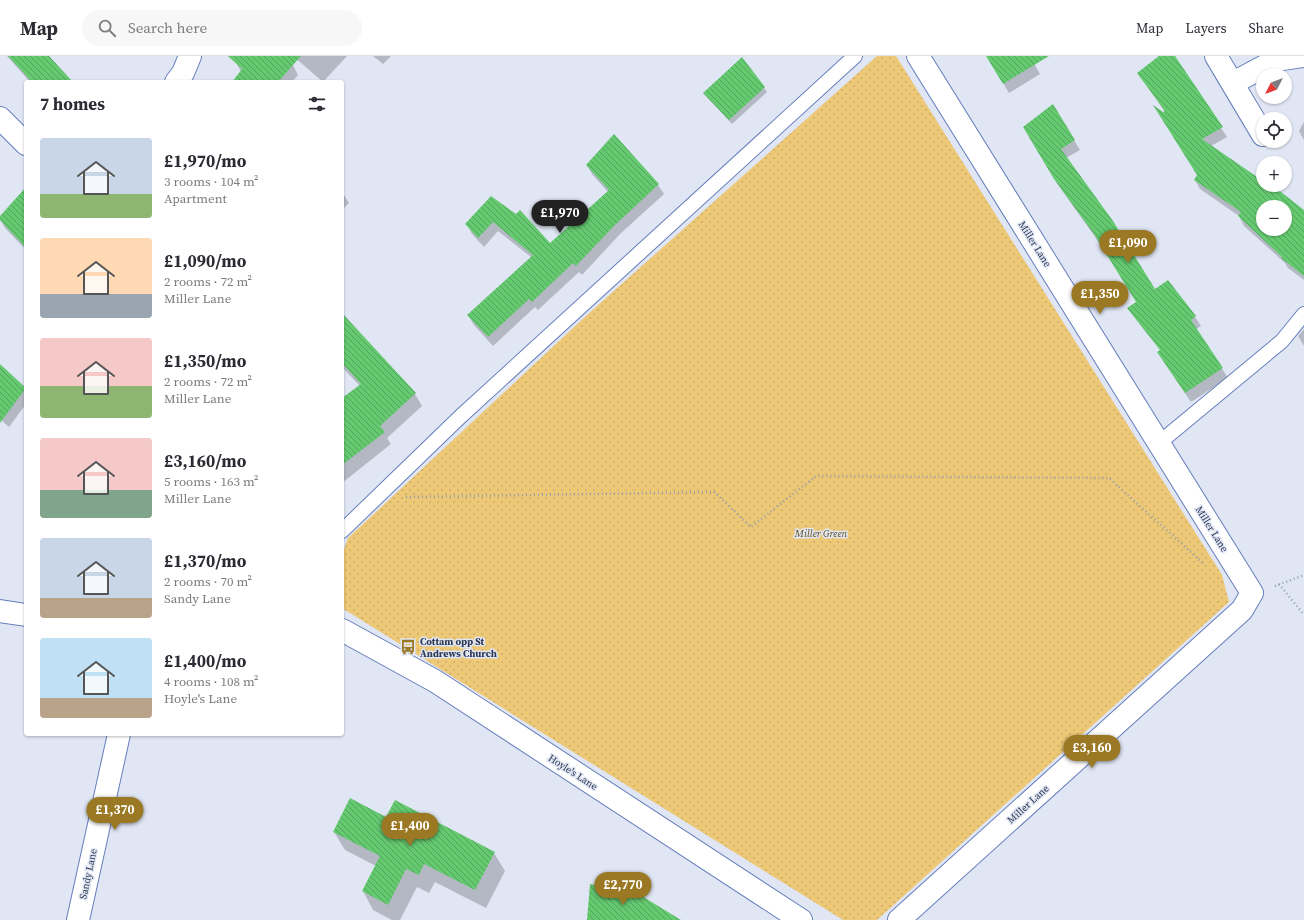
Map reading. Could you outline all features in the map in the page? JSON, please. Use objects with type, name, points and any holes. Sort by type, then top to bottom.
[{"type":"street","points":[[178,80],[183,73],[190,56]]},
{"type":"street","name":"Miller Lane","points":[[900,920],[1242,610],[1252,593],[918,56]]},
{"type":"street","points":[[1216,56],[1256,123]]},
{"type":"street","points":[[1233,83],[1276,60],[1303,56]]},
{"type":"street","points":[[0,118],[24,142]]},
{"type":"street","points":[[0,611],[24,614]]},
{"type":"street","name":"Hoyle's Lane","points":[[344,631],[435,681],[801,920]]},
{"type":"street","name":"Sandy Lane","points":[[78,920],[120,736]]},
{"type":"lane","points":[[344,530],[473,405],[855,56]]},
{"type":"lane","points":[[1159,443],[1282,341],[1304,314]]},
{"type":"path","points":[[387,488],[398,497],[714,492],[751,527],[816,476],[1109,478],[1208,568]]},
{"type":"path","points":[[1252,593],[1304,574]]},
{"type":"path","points":[[1279,584],[1304,614]]},
{"type":"green space","name":"Miller Green","points":[[877,56],[896,56],[1222,575],[1229,602],[877,920],[843,920],[344,609],[344,549],[348,538],[587,315]]},
{"type":"building","points":[[8,56],[49,56],[71,80],[30,80]]},
{"type":"building","points":[[228,56],[301,56],[280,80],[234,80],[242,69]]},
{"type":"building","points":[[986,56],[1049,56],[1003,84]]},
{"type":"building","points":[[1159,56],[1175,56],[1223,127],[1202,139],[1256,176],[1256,192],[1281,192],[1291,200],[1256,200],[1256,233],[1238,216],[1241,212],[1194,180],[1197,175],[1153,105],[1163,112],[1165,111],[1137,73]]},
{"type":"building","points":[[742,57],[765,87],[729,120],[703,93]]},
{"type":"building","points":[[1053,104],[1075,140],[1061,149],[1113,221],[1155,289],[1168,280],[1196,316],[1191,320],[1223,368],[1185,393],[1157,352],[1160,350],[1127,308],[1136,302],[1094,234],[1054,179],[1023,127]]},
{"type":"building","points":[[614,134],[659,184],[615,225],[576,266],[573,263],[532,302],[529,299],[488,337],[467,315],[533,255],[493,222],[478,238],[465,224],[491,196],[516,214],[520,210],[550,243],[609,190],[586,165]]},
{"type":"building","points":[[24,189],[24,246],[0,220],[0,216]]},
{"type":"building","points":[[1292,201],[1304,210],[1304,276],[1281,258],[1282,257],[1259,236],[1292,236]]},
{"type":"building","points":[[344,315],[416,393],[380,426],[385,432],[344,463],[344,397],[361,384],[344,365]]},
{"type":"building","points":[[0,364],[24,386],[24,391],[0,423]]},
{"type":"building","points":[[350,798],[386,817],[395,800],[495,852],[475,890],[424,864],[419,875],[406,869],[388,905],[362,891],[380,856],[333,832]]},
{"type":"building","points":[[590,884],[632,890],[681,920],[587,920]]},
{"type":"place","name":"Cottam opp St Andrews Church","points":[[408,647]]}]
